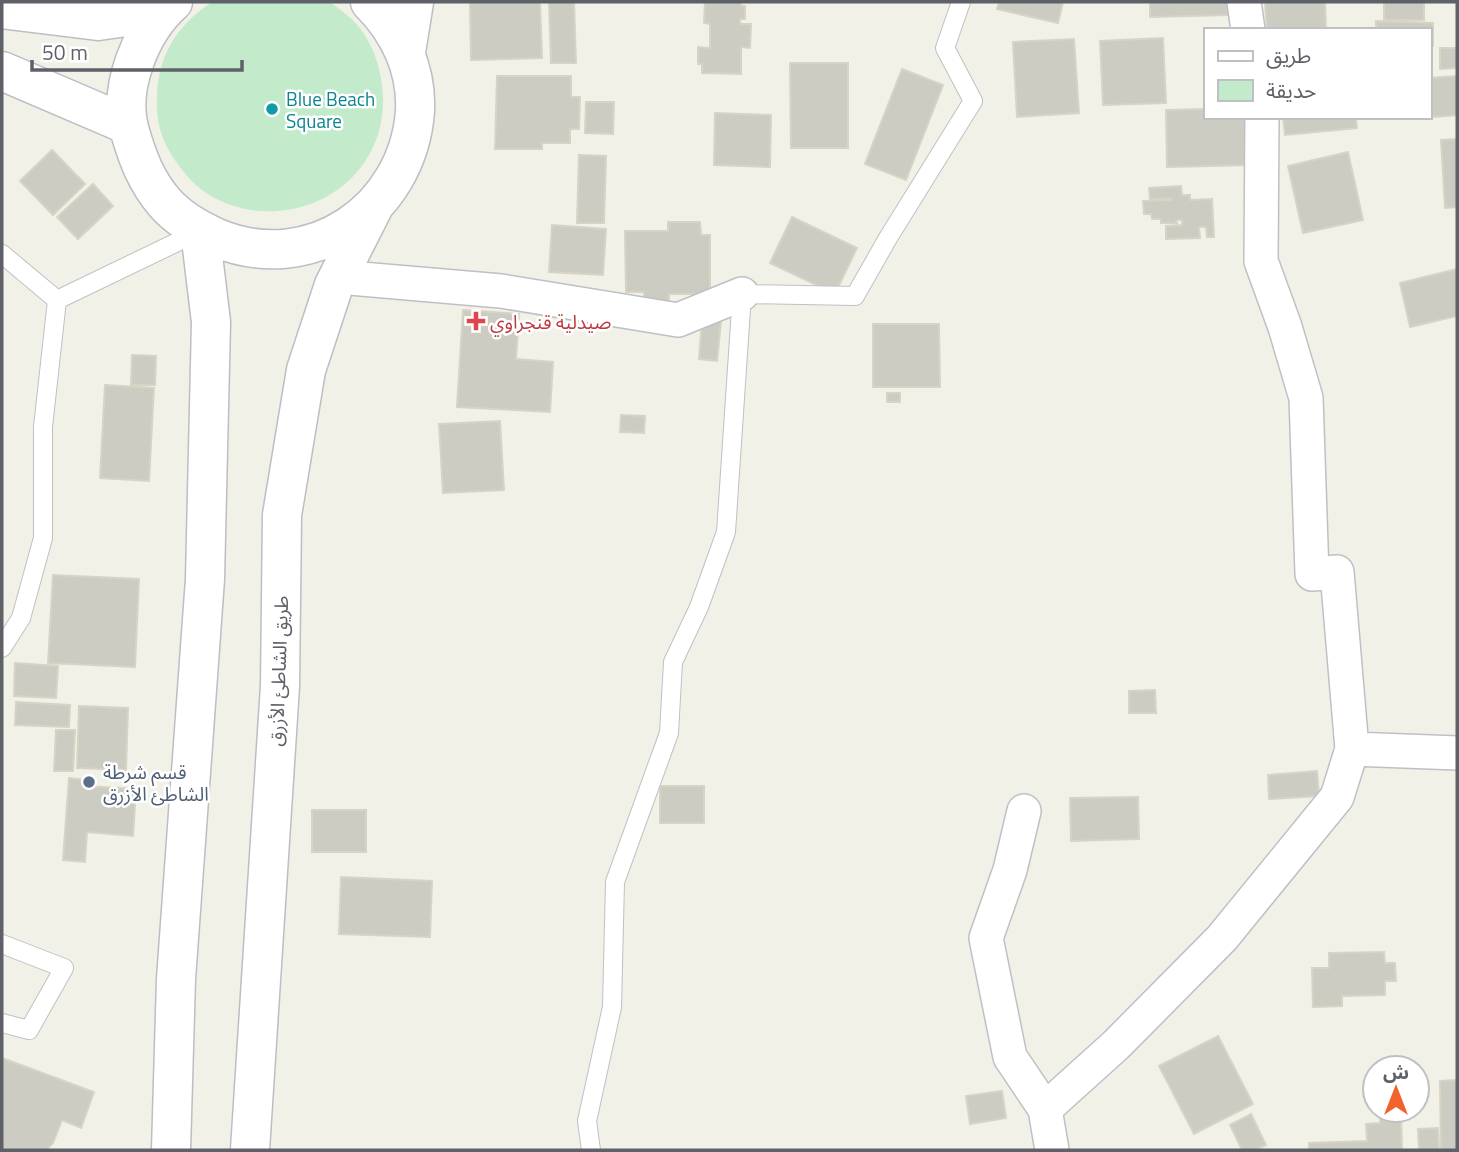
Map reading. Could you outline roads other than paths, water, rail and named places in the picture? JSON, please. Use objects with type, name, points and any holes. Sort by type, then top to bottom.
[{"type":"main road","points":[[167,7],[139,47],[128,85],[128,125],[141,167],[166,204],[200,231],[232,244],[266,249],[300,247],[340,232],[373,208],[399,174],[413,134],[416,93],[406,52],[388,6]]},
{"type":"main road","points":[[2,9],[98,21],[167,7]]},
{"type":"main road","points":[[2,71],[128,125]]},
{"type":"main road","name":"طريق الشاطئ الأزرق","points":[[250,1150],[280,686],[282,515],[306,369],[338,277],[373,208]]},
{"type":"main road","points":[[171,1150],[176,979],[205,579],[211,322],[200,231]]},
{"type":"street","points":[[1244,2],[1248,28]]},
{"type":"street","points":[[1045,1109],[1116,1045],[1222,938],[1337,797],[1352,749],[1337,572],[1312,574],[1306,398],[1285,327],[1261,261],[1262,119]]},
{"type":"street","points":[[338,277],[501,291],[678,320],[742,294]]},
{"type":"street","points":[[1352,749],[1457,753]]},
{"type":"street","points":[[1024,811],[1010,870],[986,938],[1010,1057],[1045,1109],[1052,1150]]},
{"type":"lane","points":[[591,1150],[587,1121],[612,1007],[615,882],[669,733],[673,662],[699,607],[726,532],[742,294],[855,296],[973,101],[945,48],[961,2]]},
{"type":"lane","points":[[57,300],[200,231]]},
{"type":"lane","points":[[2,254],[57,300]]},
{"type":"lane","points":[[2,648],[21,618],[43,538],[43,427],[57,300]]},
{"type":"lane","points":[[2,944],[64,968],[29,1030],[2,1023]]},
{"type":"place","name":"Blue Beach Square","points":[[272,109]]},
{"type":"place","name":"صيدلية قنجراوي","points":[[476,321]]},
{"type":"place","name":"قسم شرطة الشاطئ الأزرق","points":[[89,782]]}]
